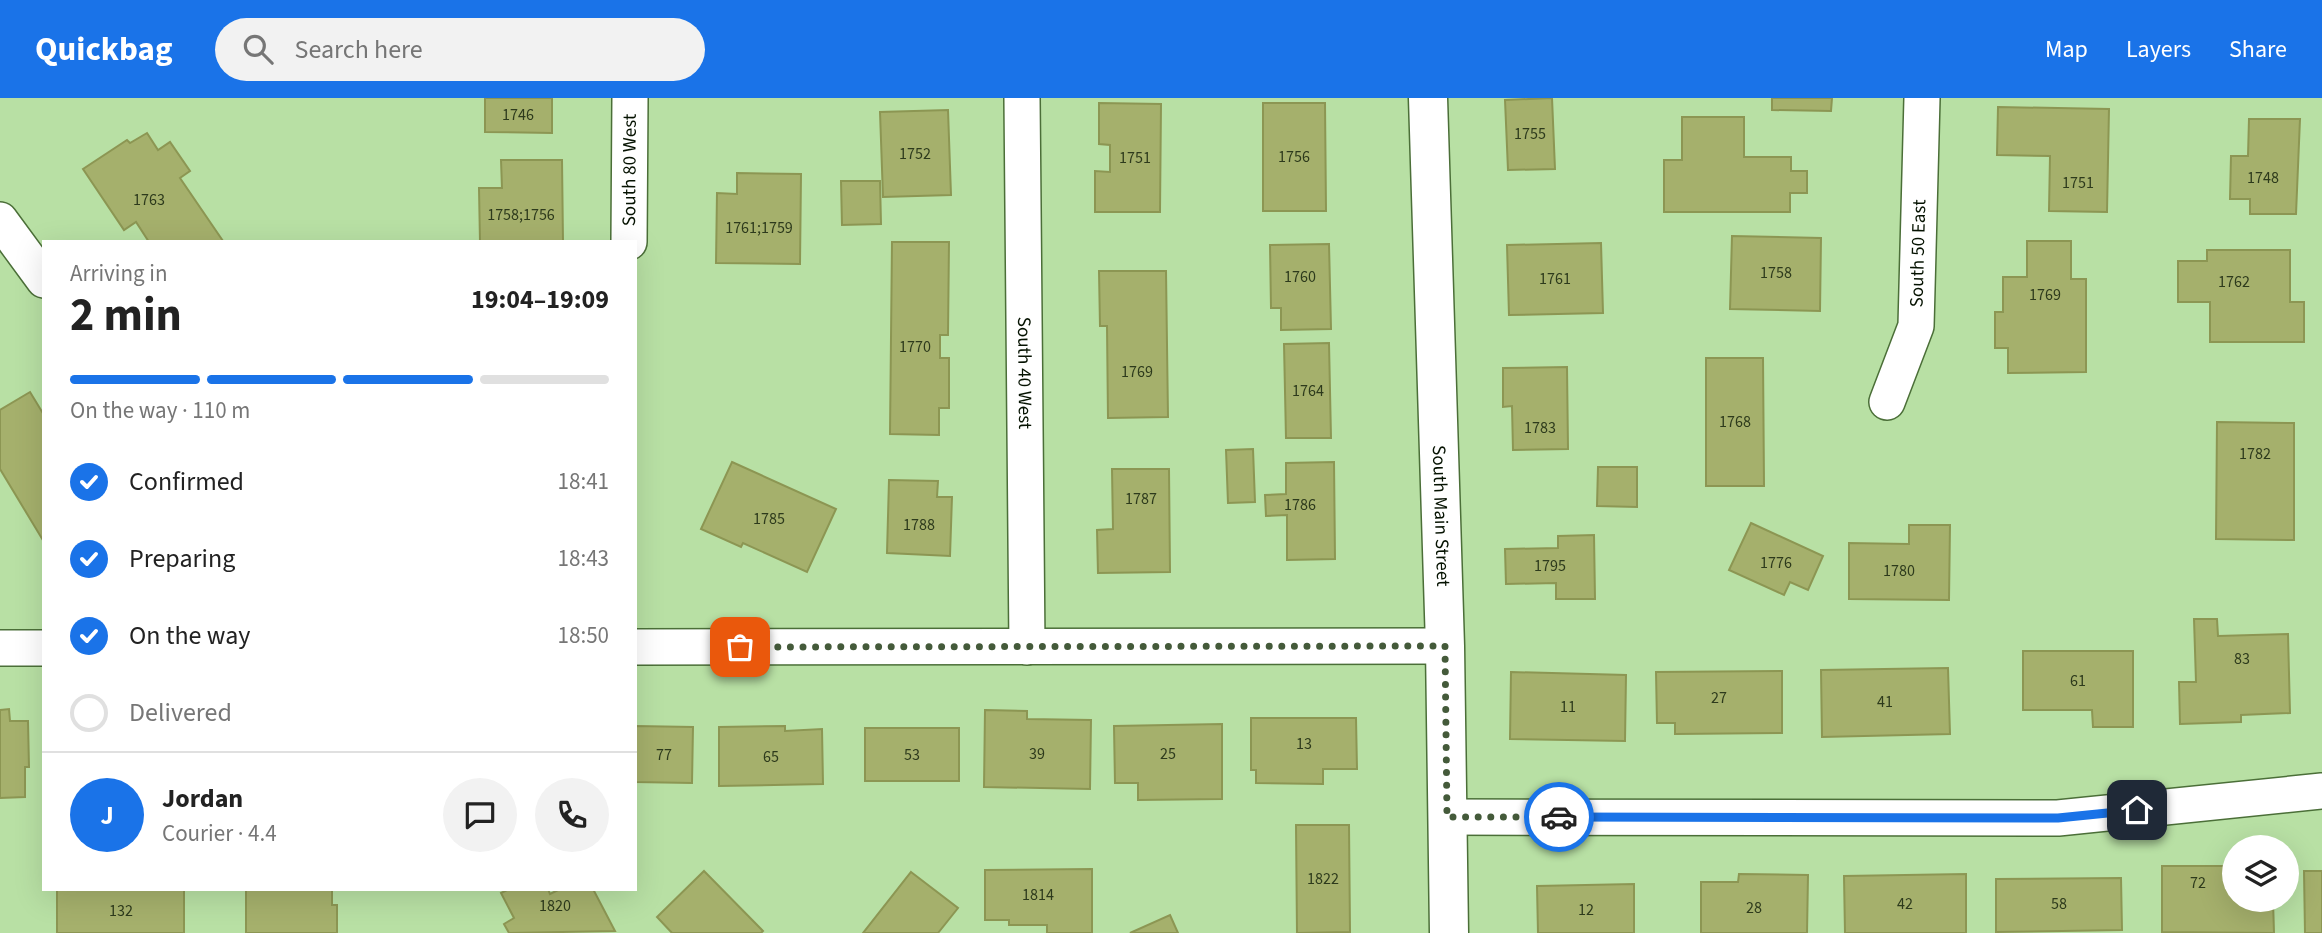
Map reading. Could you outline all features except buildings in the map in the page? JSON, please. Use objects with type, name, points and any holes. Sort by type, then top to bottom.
[{"type":"street","name":"South 80 West","points":[[629,240],[630,98]]},
{"type":"street","name":"South 40 West","points":[[1022,98],[1027,647]]},
{"type":"street","name":"South Main Street","points":[[1428,98],[1445,646],[1449,933]]},
{"type":"street","name":"South 50 East","points":[[1887,402],[1916,326],[1922,98]]},
{"type":"street","points":[[0,220],[42,276]]},
{"type":"street","points":[[637,647],[1445,646]]},
{"type":"street","points":[[0,648],[42,648]]},
{"type":"street","points":[[1447,817],[2058,818],[2322,792]]},
{"type":"way so far","points":[[740,647],[1445,646],[1447,817],[1559,817]]},
{"type":"route","points":[[1559,817],[2058,818],[2137,810]]}]
